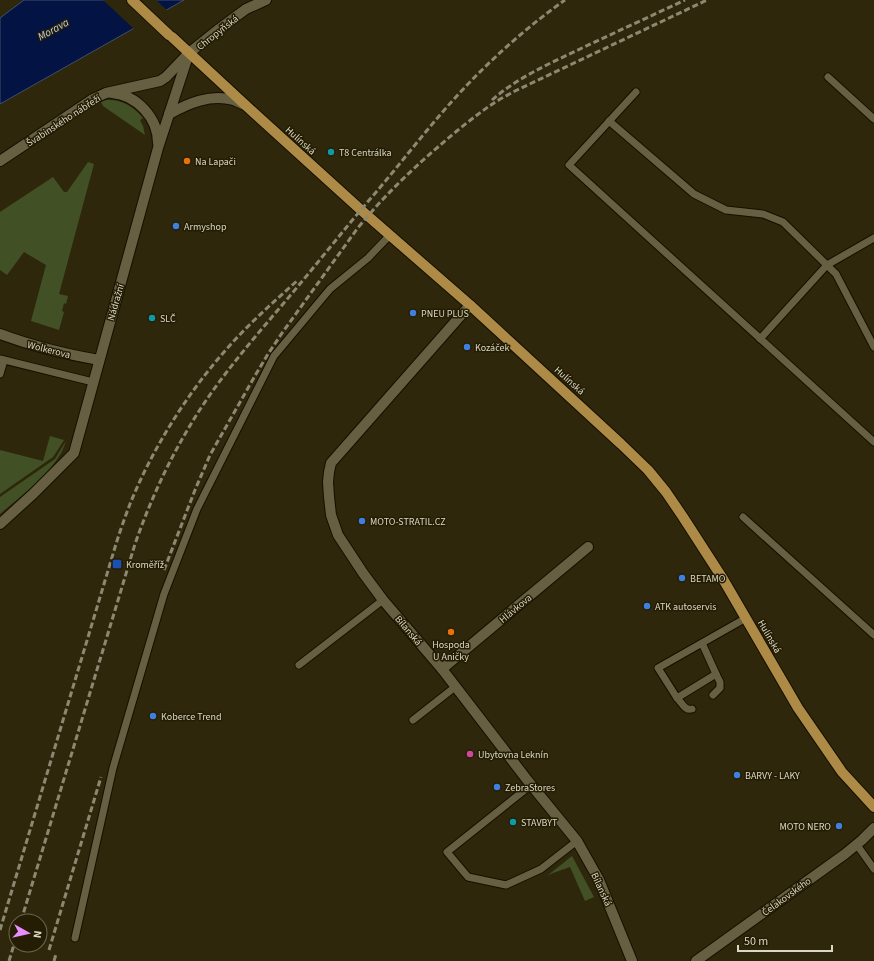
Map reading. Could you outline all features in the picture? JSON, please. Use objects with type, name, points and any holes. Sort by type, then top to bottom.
[{"type":"main road","name":"Hulínská","points":[[132,0],[246,106],[470,305],[648,470],[684,517],[723,579],[798,708],[842,772],[874,807]]},
{"type":"street","name":"Chropyňská","points":[[189,53],[246,9],[266,0]]},
{"type":"street","name":"Švabinského nábřeží","points":[[0,161],[93,99],[106,92],[160,81],[166,77],[189,53]]},
{"type":"street","name":"Nádražní","points":[[0,524],[74,453],[158,148],[189,53]]},
{"type":"street","points":[[106,92],[125,96],[142,106],[153,121],[158,139],[158,148]]},
{"type":"street","points":[[169,114],[186,105],[205,100],[234,100],[246,106]]},
{"type":"street","name":"Bílanská","points":[[470,305],[331,463],[328,482],[331,515],[338,535],[383,600],[442,669],[577,841],[599,880],[632,961]]},
{"type":"street","name":"Wolkerova","points":[[0,334],[26,343],[99,360]]},
{"type":"street","name":"Hlávkova","points":[[442,669],[588,547]]},
{"type":"street","name":"Čelakovského","points":[[696,961],[857,845],[874,828]]},
{"type":"lane","points":[[828,77],[874,119]]},
{"type":"lane","points":[[636,92],[569,165],[874,442]]},
{"type":"lane","points":[[609,121],[694,194],[726,210],[763,214],[783,222],[836,274],[874,347]]},
{"type":"lane","points":[[76,938],[113,768],[164,594],[196,509],[274,356],[330,289],[368,258],[390,235]]},
{"type":"lane","points":[[760,339],[827,265],[874,238]]},
{"type":"lane","points":[[0,374],[2,360],[93,382]]},
{"type":"lane","points":[[743,517],[874,635]]},
{"type":"lane","points":[[299,665],[383,600]]},
{"type":"lane","points":[[692,708],[689,710],[685,708],[658,668],[746,618]]},
{"type":"lane","points":[[702,643],[720,682],[720,688],[713,695]]},
{"type":"lane","points":[[677,698],[716,674]]},
{"type":"lane","points":[[413,720],[455,687]]},
{"type":"lane","points":[[531,784],[447,852],[468,877],[506,885],[541,869],[577,841]]},
{"type":"lane","points":[[857,845],[874,868]]},
{"type":"green space","points":[[106,100],[122,102],[135,110],[143,118],[140,120],[145,135],[103,106],[101,102]]},
{"type":"green space","points":[[88,162],[94,164],[59,294],[68,296],[66,304],[64,303],[62,311],[64,312],[59,330],[31,321],[46,265],[24,252],[7,275],[0,270],[0,212],[53,177],[64,192],[67,192]]},
{"type":"green space","points":[[50,436],[64,440],[53,457],[0,494],[0,450],[43,461]]},
{"type":"green space","points":[[66,441],[55,462],[38,481],[0,514],[0,497],[55,459]]},
{"type":"green space","points":[[572,856],[594,897],[585,901],[570,867],[547,876]]},
{"type":"water","name":"Morava","points":[[24,0],[184,0],[0,104],[0,18]]},
{"type":"pier","points":[[103,0],[156,0],[168,11],[135,30]]},
{"type":"railway","points":[[23,913],[135,544],[158,485],[198,412],[232,365],[257,334],[444,111],[491,61],[527,29],[565,0]]},
{"type":"railway","points":[[492,100],[513,84],[535,71],[685,0]]},
{"type":"railway","points":[[164,570],[210,455],[256,374],[282,333],[357,229],[386,196],[416,166],[475,116],[491,105],[515,91],[707,0]]},
{"type":"railway","points":[[0,930],[116,544],[138,485],[168,428],[205,375],[246,328],[298,280]]},
{"type":"railway","points":[[49,950],[101,777]]},
{"type":"railway","points":[[9,961],[11,953]]},
{"type":"railway","points":[[54,961],[56,954]]},
{"type":"place","name":"T8 Centrálka","points":[[331,152]]},
{"type":"place","name":"Na Lapači","points":[[187,161]]},
{"type":"place","name":"Armyshop","points":[[176,226]]},
{"type":"place","name":"PNEU PLUS","points":[[413,313]]},
{"type":"place","name":"SLČ","points":[[152,318]]},
{"type":"place","name":"Kozáček","points":[[467,347]]},
{"type":"place","name":"MOTO-STRATIL.CZ","points":[[362,521]]},
{"type":"place","name":"Kroměříž","points":[[117,564]]},
{"type":"place","name":"BETAMO","points":[[682,578]]},
{"type":"place","name":"ATK autoservis","points":[[647,606]]},
{"type":"place","name":"Hospoda U Aničky","points":[[451,632]]},
{"type":"place","name":"Koberce Trend","points":[[153,716]]},
{"type":"place","name":"Ubytovna Leknín","points":[[470,754]]},
{"type":"place","name":"BARVY - LAKY","points":[[737,775]]},
{"type":"place","name":"ZebraStores","points":[[497,787]]},
{"type":"place","name":"STAVBYT","points":[[513,822]]},
{"type":"place","name":"MOTO NERO","points":[[839,826]]}]
